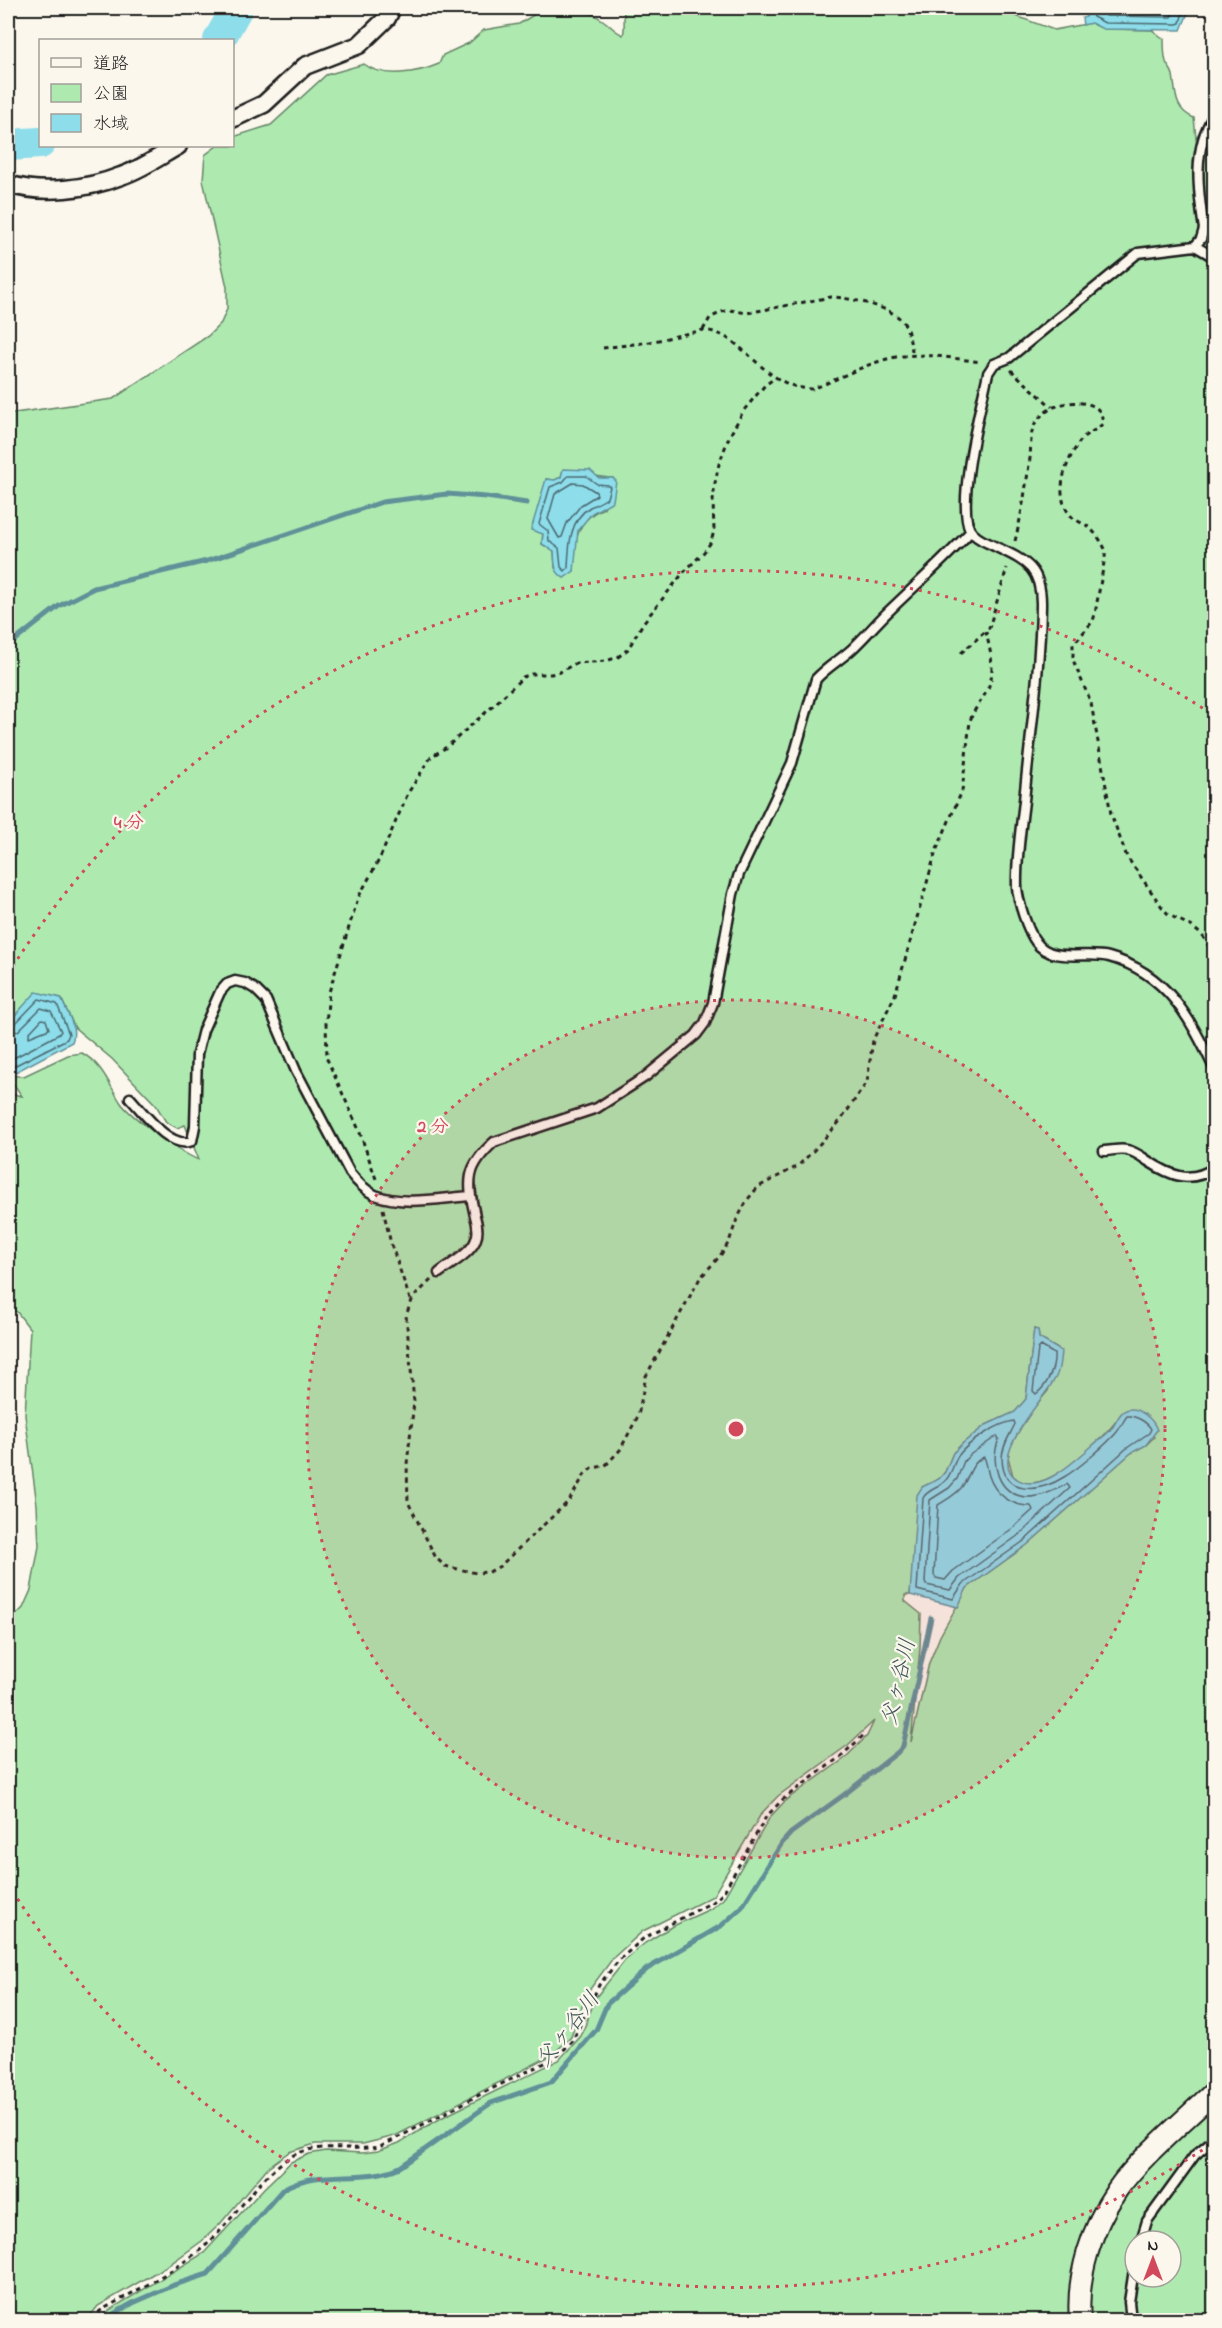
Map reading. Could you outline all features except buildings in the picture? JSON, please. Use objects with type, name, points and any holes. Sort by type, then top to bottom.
[{"type":"street","points":[[234,118],[264,104],[306,66],[358,45],[387,18],[392,8]]},
{"type":"street","points":[[8,184],[25,189],[86,186],[129,173],[176,147]]},
{"type":"street","points":[[1080,2320],[1082,2275],[1101,2216],[1118,2188],[1139,2165],[1215,2092]]},
{"type":"lane","points":[[1195,246],[1204,229],[1198,163],[1202,140],[1215,115]]},
{"type":"lane","points":[[1215,257],[1195,246],[1138,253],[1009,358],[994,364],[988,373],[966,488],[967,519],[971,531],[979,539],[1031,567],[1037,576],[1041,595],[1039,642],[1017,888],[1029,931],[1037,945],[1052,953],[1106,956],[1126,963],[1148,975],[1169,992],[1192,1022],[1215,1068]]},
{"type":"lane","points":[[439,1273],[471,1247],[477,1238],[469,1178],[474,1163],[494,1142],[597,1108],[645,1077],[696,1035],[705,1023],[713,1004],[733,894],[739,874],[792,763],[816,679],[825,669],[843,658],[889,610],[941,564],[971,531]]},
{"type":"lane","points":[[130,1098],[161,1132],[175,1142],[185,1144],[192,1141],[195,1125],[197,1054],[203,1030],[220,992],[227,984],[235,981],[245,983],[266,1000],[296,1071],[350,1173],[361,1186],[380,1196],[406,1200],[471,1196]]},
{"type":"lane","points":[[1104,1151],[1125,1149],[1136,1153],[1168,1174],[1193,1176],[1207,1173],[1215,1168]]},
{"type":"lane","points":[[1145,2229],[1147,2221],[1195,2155],[1215,2139]]},
{"type":"lane","points":[[1131,2289],[1129,2302],[1131,2320]]},
{"type":"path","points":[[703,330],[710,318],[730,310],[747,313],[831,297],[843,297],[865,302],[903,321],[913,355]]},
{"type":"path","points":[[603,348],[650,342],[703,330],[718,333],[787,385],[812,389],[887,359],[913,355],[994,364],[1011,370],[1052,407]]},
{"type":"path","points":[[411,1302],[391,1244],[380,1196],[359,1130],[327,1059],[326,1023],[329,992],[358,897],[380,858],[408,793],[431,757],[448,746],[523,677],[531,674],[560,672],[576,663],[606,662],[618,657],[628,649],[643,623],[711,542],[714,531],[712,501],[719,464],[729,437],[744,410],[765,385],[775,378]]},
{"type":"path","points":[[439,1273],[421,1287],[408,1307],[406,1325],[414,1402],[407,1464],[408,1502],[436,1558],[445,1566],[462,1571],[489,1572],[500,1566],[568,1501],[585,1474],[592,1468],[605,1466],[620,1450],[638,1416],[646,1376],[700,1278],[729,1242],[737,1219],[748,1199],[758,1187],[798,1166],[841,1120],[867,1082],[873,1040],[895,994],[936,851],[962,791],[970,721],[973,711],[988,688],[991,677],[992,667],[986,632],[1012,555],[1022,512],[1034,426],[1052,407],[1067,403],[1089,404],[1102,414],[1103,423],[1100,428],[1080,440],[1065,469],[1062,486],[1067,509],[1074,519],[1095,533],[1106,551],[1093,621],[1077,639],[1072,652],[1091,704],[1111,814],[1127,857],[1162,907],[1169,915],[1191,926],[1202,935],[1215,955]]},
{"type":"path","points":[[961,652],[986,632]]},
{"type":"path","points":[[93,2320],[100,2311],[172,2269],[204,2247],[284,2160],[315,2149],[362,2150],[380,2147],[555,2058],[572,2042],[599,1985],[619,1960],[644,1938],[716,1900],[723,1893],[766,1817],[782,1800],[840,1757],[864,1734]]},
{"type":"green space","points":[[553,8],[579,10],[592,14],[623,35],[623,8],[994,8],[1054,30],[1091,23],[1104,29],[1152,30],[1164,39],[1165,59],[1172,73],[1177,100],[1187,115],[1194,118],[1196,138],[1214,105],[1214,2320],[98,2320],[111,2309],[204,2253],[291,2162],[309,2154],[326,2151],[362,2153],[378,2151],[399,2143],[443,2117],[559,2060],[581,2036],[596,1997],[627,1958],[645,1943],[671,1927],[710,1909],[723,1899],[770,1817],[786,1800],[844,1759],[867,1736],[874,1721],[848,1745],[778,1796],[761,1814],[713,1896],[643,1931],[613,1958],[587,1993],[571,2037],[552,2055],[395,2136],[363,2144],[315,2144],[289,2152],[268,2167],[220,2224],[202,2241],[170,2264],[98,2306],[87,2320],[8,2320],[8,1623],[23,1608],[31,1590],[39,1546],[37,1505],[25,1415],[30,1329],[17,1312],[8,1307],[8,1093],[22,1096],[8,1076],[24,1076],[68,1055],[82,1053],[100,1069],[127,1109],[169,1143],[199,1160],[185,1125],[177,1128],[166,1122],[156,1105],[112,1059],[75,1028],[61,998],[36,993],[8,1023],[8,414],[113,399],[208,336],[221,323],[227,309],[227,287],[203,180],[205,155],[216,147],[234,147],[234,137],[271,125],[326,75],[364,64],[381,72],[391,73],[411,72],[431,67],[439,64],[443,55],[469,43],[484,30],[519,24],[535,14]],"holes":[[[563,470],[613,478],[604,508],[587,519],[578,534],[574,571],[555,568],[554,551],[542,544],[546,479],[555,480],[561,477]],[[1034,1329],[1038,1330],[1039,1338],[1061,1351],[1048,1391],[1026,1417],[1010,1448],[1008,1457],[1013,1476],[1029,1483],[1053,1476],[1094,1446],[1121,1414],[1154,1437],[1146,1445],[1131,1453],[1027,1545],[967,1588],[940,1636],[929,1663],[911,1742],[921,1614],[905,1601],[905,1595],[910,1595],[922,1487],[939,1479],[945,1472],[953,1453],[963,1443],[986,1425],[1015,1412],[1026,1399]]]},
{"type":"water","points":[[1085,8],[1190,8],[1181,30],[1103,29],[1091,23],[1083,25],[1082,18],[1086,17]]},
{"type":"water","points":[[563,469],[590,470],[599,478],[613,478],[616,481],[613,501],[592,513],[578,530],[574,571],[564,578],[556,570],[554,551],[542,544],[543,534],[531,530],[546,479],[555,480],[561,477]]},
{"type":"water","points":[[36,992],[61,998],[73,1025],[72,1042],[8,1076],[8,1023]]},
{"type":"water","points":[[1034,1329],[1038,1330],[1039,1338],[1061,1351],[1060,1361],[1056,1377],[1013,1443],[1008,1457],[1009,1470],[1017,1479],[1026,1483],[1036,1483],[1057,1474],[1108,1433],[1123,1411],[1131,1409],[1140,1411],[1153,1422],[1157,1430],[1146,1445],[1131,1453],[1027,1545],[967,1588],[958,1607],[910,1595],[917,1495],[922,1487],[939,1479],[945,1472],[953,1453],[963,1443],[986,1425],[1015,1412],[1026,1399]]},
{"type":"waterway","points":[[220,39],[237,8]]},
{"type":"waterway","points":[[8,145],[39,143]]},
{"type":"waterway","points":[[8,646],[59,606],[94,588],[207,561],[382,502],[447,494],[527,503]]},
{"type":"waterway","name":"父ヶ谷川","points":[[107,2320],[133,2303],[174,2285],[208,2274],[283,2189],[297,2182],[312,2179],[371,2175],[400,2167],[491,2103],[551,2082],[596,2030],[607,2004],[647,1969],[721,1926],[742,1907],[782,1843],[791,1833],[845,1794],[903,1746],[931,1618]]}]
